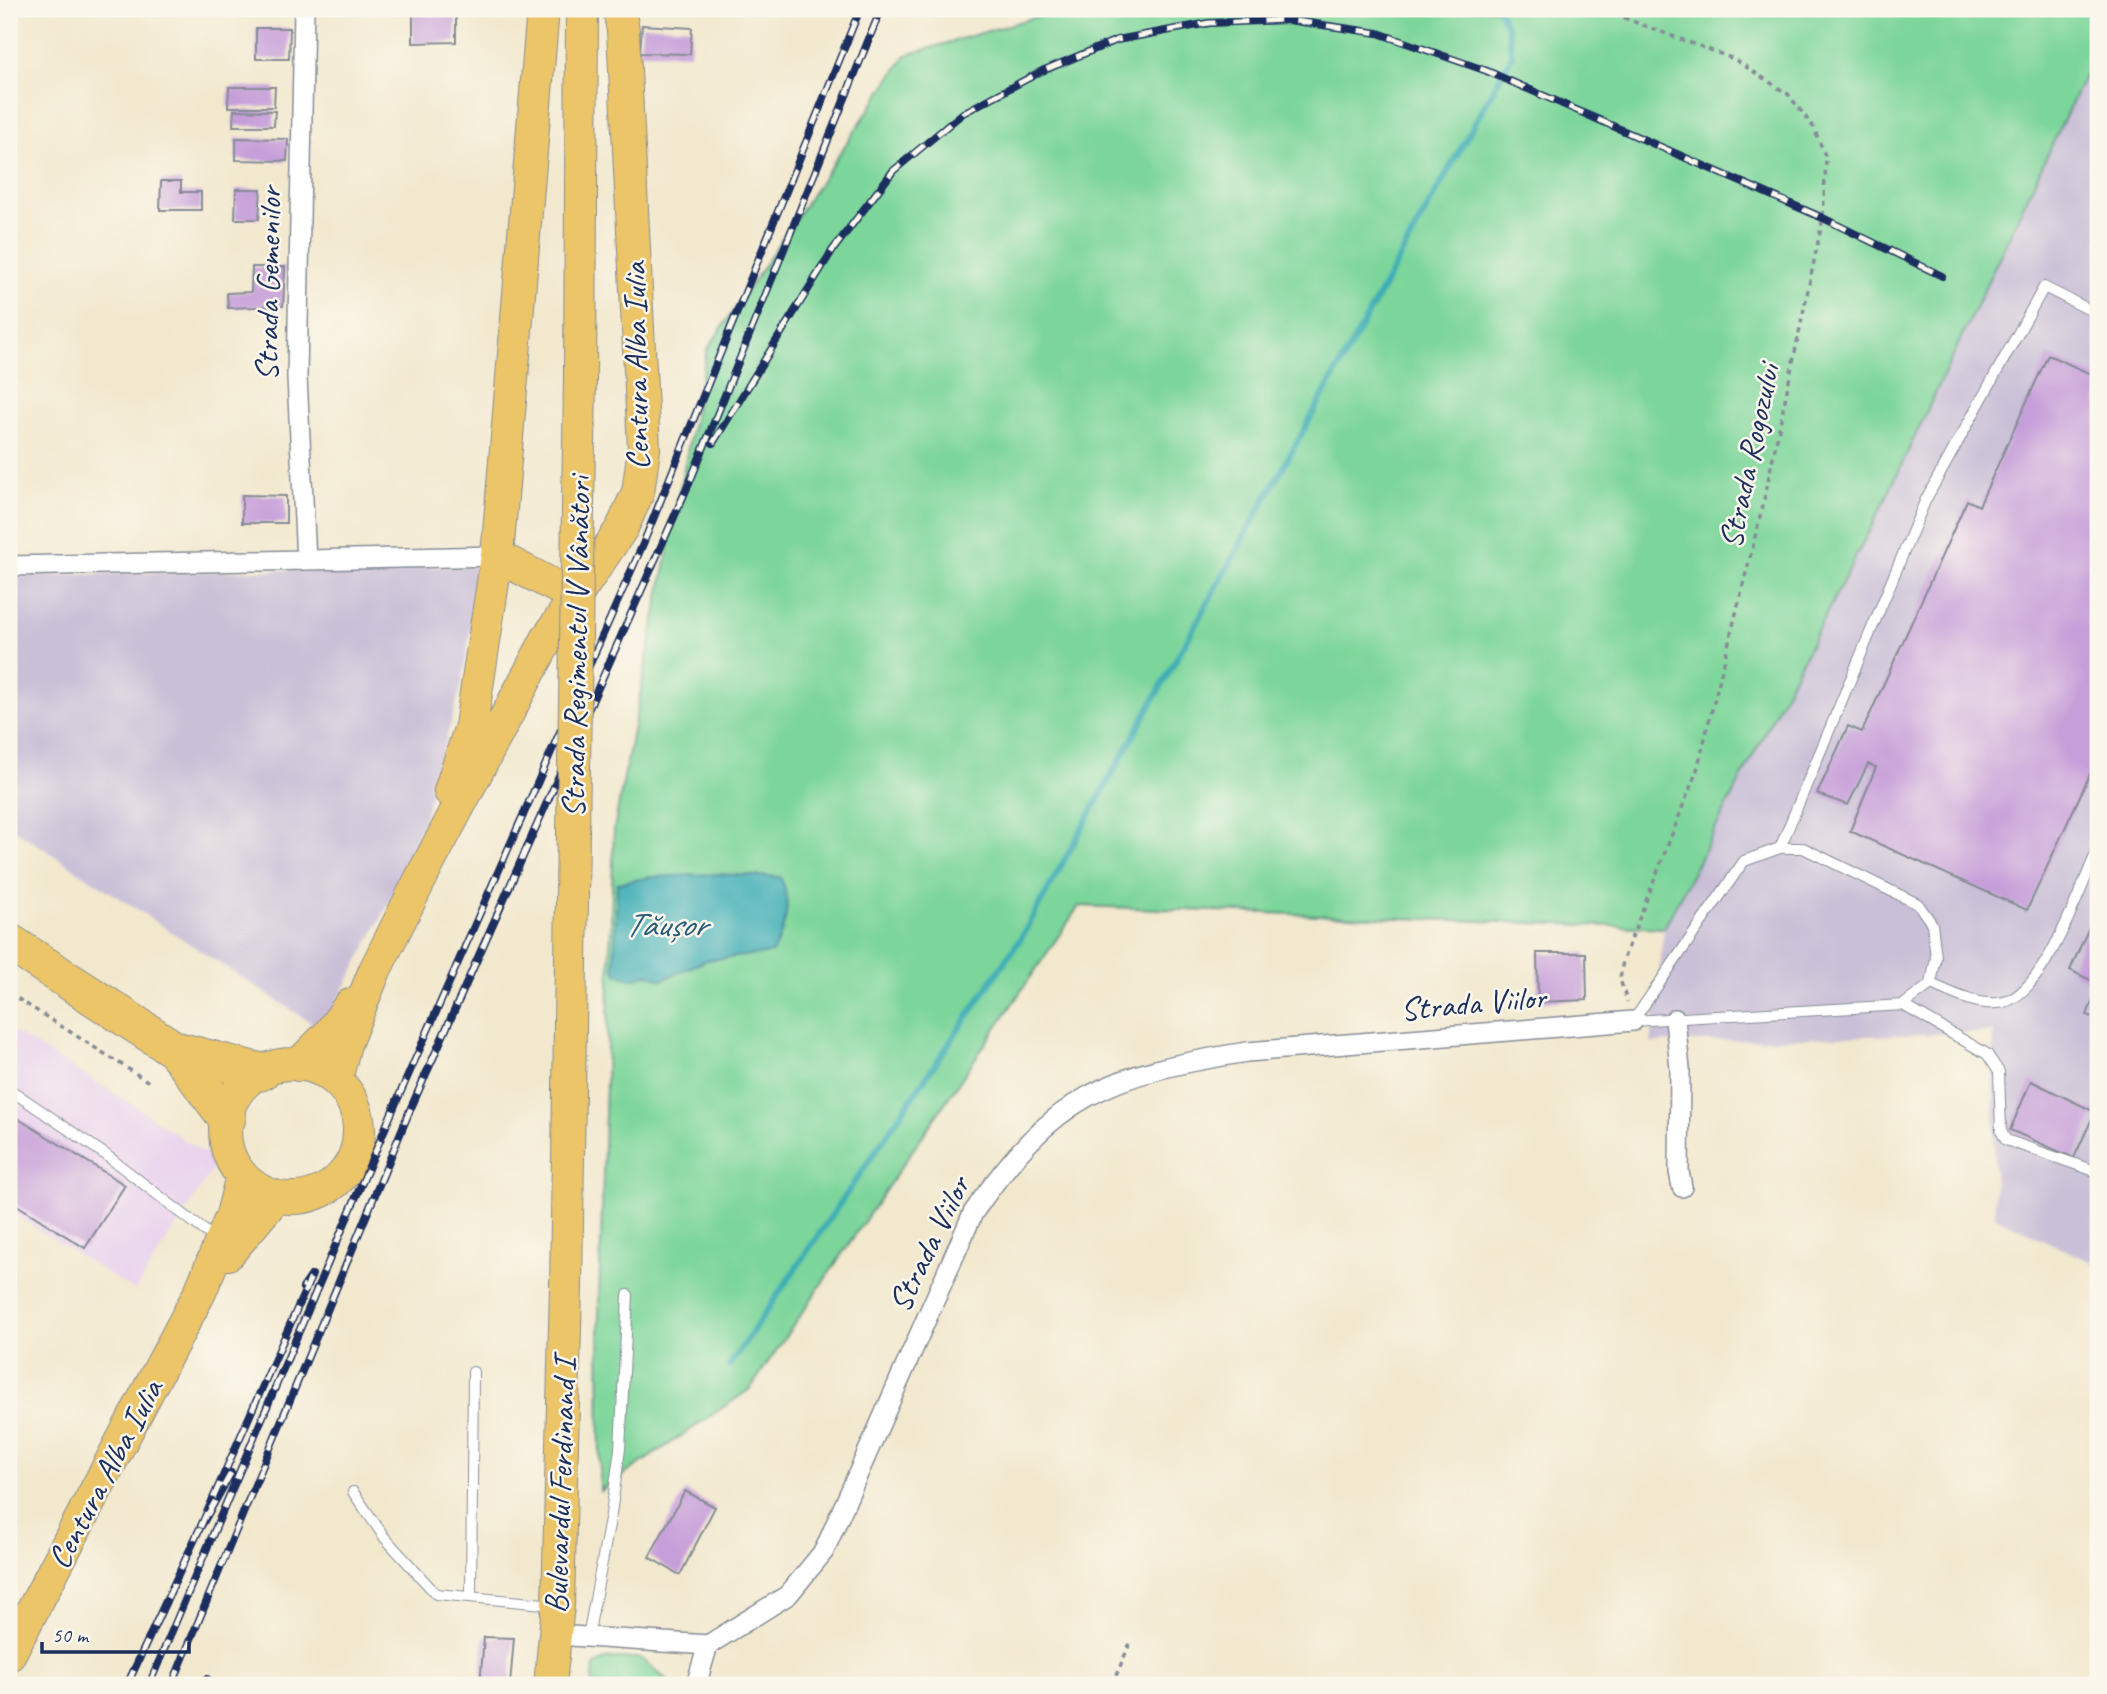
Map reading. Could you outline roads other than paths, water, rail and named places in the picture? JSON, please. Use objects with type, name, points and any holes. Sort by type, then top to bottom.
[{"type":"highway","points":[[9,942],[175,1050],[261,1072]]},
{"type":"highway","points":[[175,1050],[227,1118]]},
{"type":"main road","name":"Centura Alba Iulia","points":[[422,876],[471,726],[497,556],[543,9]]},
{"type":"main road","name":"Strada Regimentul V Vânători","points":[[566,1286],[580,378],[582,9]]},
{"type":"main road","name":"Centura Alba Iulia","points":[[337,1080],[345,1044],[375,970],[422,876],[547,639],[622,528],[638,492],[644,449],[623,30],[618,9]]},
{"type":"main road","points":[[497,556],[574,596]]},
{"type":"main road","name":"Centura Alba Iulia","points":[[299,1065],[329,1034],[375,970]]},
{"type":"main road","points":[[299,1065],[319,1070],[337,1080],[351,1098],[359,1118],[359,1141],[352,1162],[339,1180],[320,1192],[299,1198],[276,1197],[257,1189],[242,1176],[231,1158],[225,1138],[227,1118],[233,1099],[245,1084],[261,1072],[279,1066],[299,1065]]},
{"type":"main road","name":"Centura Alba Iulia","points":[[9,1655],[201,1292],[221,1244],[242,1176]]},
{"type":"main road","name":"Centura Alba Iulia","points":[[201,1292],[249,1226],[276,1197]]},
{"type":"main road","name":"Bulevardul Ferdinand I","points":[[550,1685],[557,1620],[566,1286]]},
{"type":"street","name":"Strada Gemenilor","points":[[304,9],[297,377],[306,561]]},
{"type":"street","points":[[9,566],[497,556]]},
{"type":"street","points":[[1675,1019],[1680,1069],[1679,1172],[1682,1187]]},
{"type":"street","name":"Strada Viilor","points":[[708,1645],[788,1595],[824,1551],[973,1213],[1000,1172],[1032,1135],[1067,1107],[1115,1081],[1184,1062],[1222,1056],[1633,1021]]},
{"type":"street","points":[[557,1620],[588,1637],[708,1645],[696,1685]]},
{"type":"lane","points":[[1780,848],[1926,499],[2044,287],[2098,314]]},
{"type":"lane","points":[[1780,848],[1803,848],[1918,904],[1932,924],[1936,957],[1931,984],[1903,1005],[1633,1021],[1744,861],[1780,848]]},
{"type":"lane","points":[[1931,984],[1968,999],[1985,1002],[2003,1002],[2025,992],[2043,965],[2098,849]]},
{"type":"lane","points":[[1903,1005],[1987,1054],[1999,1072],[2001,1131],[2006,1140],[2098,1172]]},
{"type":"lane","points":[[9,1089],[106,1155],[221,1244]]},
{"type":"lane","points":[[588,1637],[620,1449],[628,1295]]},
{"type":"lane","points":[[471,1597],[473,1372]]},
{"type":"lane","points":[[353,1492],[385,1538],[436,1594],[471,1597],[557,1620]]},
{"type":"water","name":"Tăușor","points":[[717,874],[780,877],[787,906],[781,935],[772,953],[707,960],[662,980],[649,974],[632,979],[617,974],[614,967],[617,883],[652,877]]},
{"type":"waterway","points":[[729,1366],[1021,938],[1512,56],[1508,29],[1499,9]]},
{"type":"railway","points":[[149,1685],[395,1105],[643,544],[860,9]]},
{"type":"railway","points":[[172,1685],[410,1110],[691,479],[881,9]]},
{"type":"railway","points":[[713,443],[832,251],[893,171],[963,113],[1042,71],[1117,40],[1209,23],[1288,20],[1378,33],[1487,71],[1823,218],[1942,276]]},
{"type":"railway","points":[[231,1473],[200,1528],[312,1275],[303,1288]]},
{"type":"railway","points":[[127,1685],[200,1528]]},
{"type":"railway","points":[[206,1685],[207,1679]]}]
